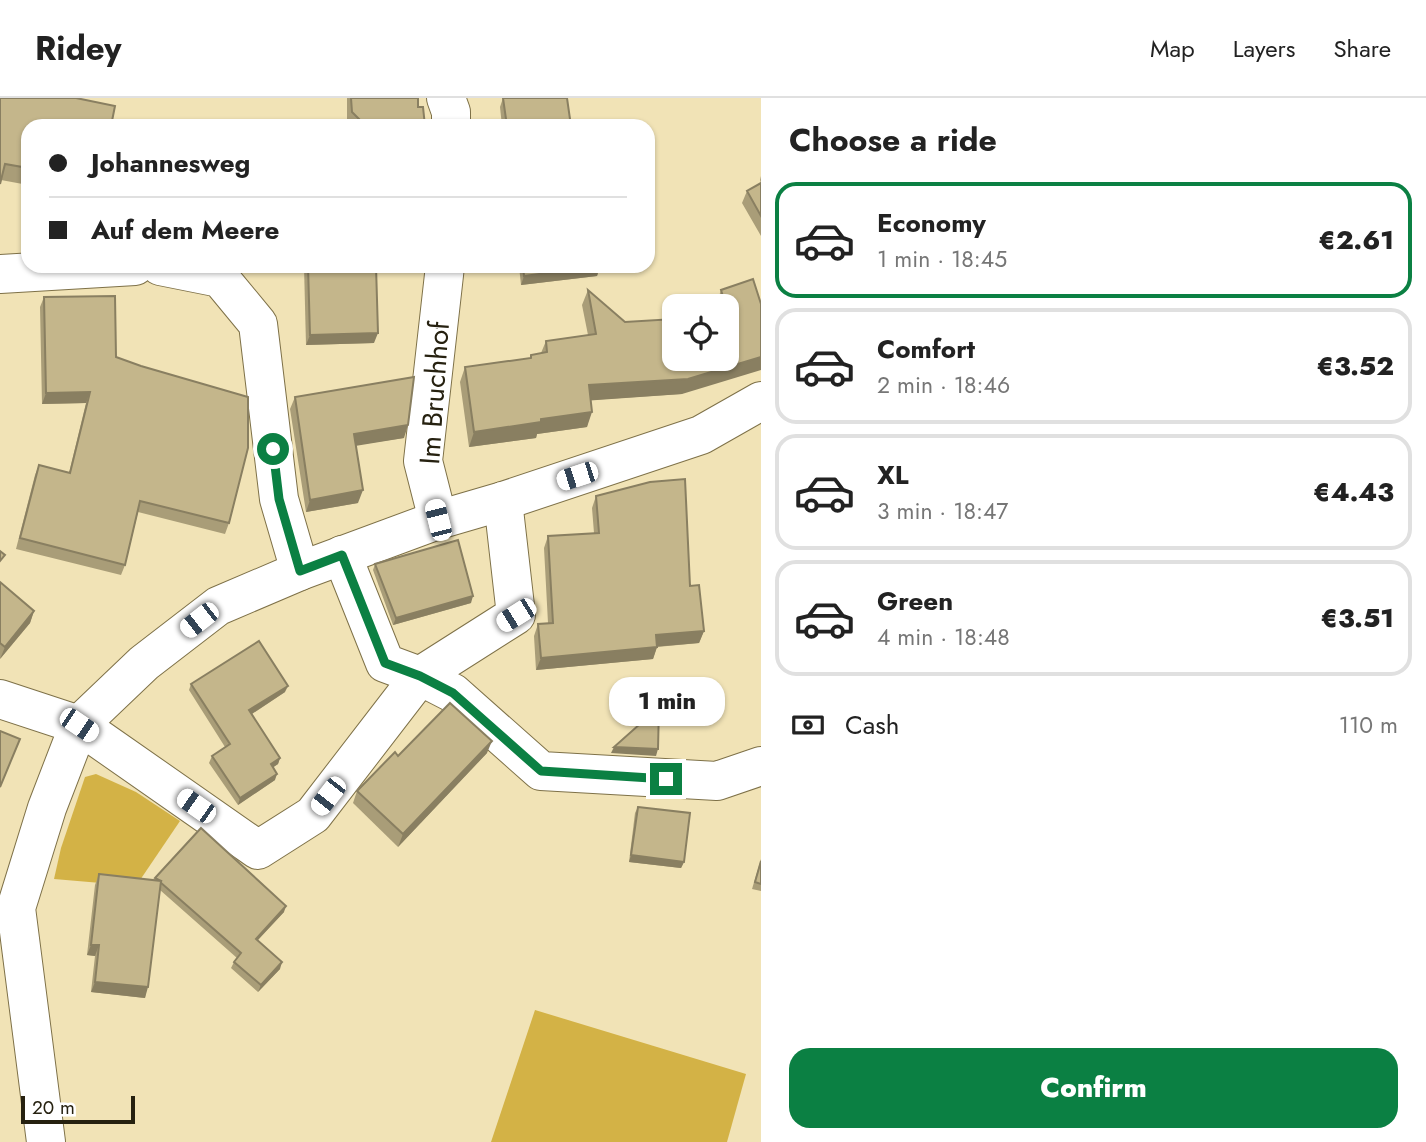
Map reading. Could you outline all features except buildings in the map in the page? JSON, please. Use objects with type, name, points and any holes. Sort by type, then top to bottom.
[{"type":"street","points":[[446,98],[451,119]]},
{"type":"street","points":[[0,274],[21,273]]},
{"type":"street","points":[[195,273],[220,278],[258,324],[279,499],[300,571]]},
{"type":"street","name":"Im Bruchhof","points":[[438,520],[424,461],[443,273]]},
{"type":"street","points":[[46,1142],[8,906],[79,725],[144,663],[218,606],[300,571],[438,520],[701,435],[761,401]]},
{"type":"street","points":[[0,699],[79,725],[258,850],[313,815],[420,676],[516,615],[503,501]]},
{"type":"street","points":[[342,555],[385,663],[420,676],[453,693],[541,771],[716,782],[761,766]]},
{"type":"shaded area","points":[[96,774],[136,792],[180,821],[136,886],[54,879],[61,848],[85,777]]},
{"type":"shaded area","points":[[535,1010],[746,1074],[727,1142],[491,1142]]},
{"type":"route","points":[[273,449],[279,499],[300,571],[342,555],[385,663],[420,676],[453,693],[541,771],[666,779]]}]
